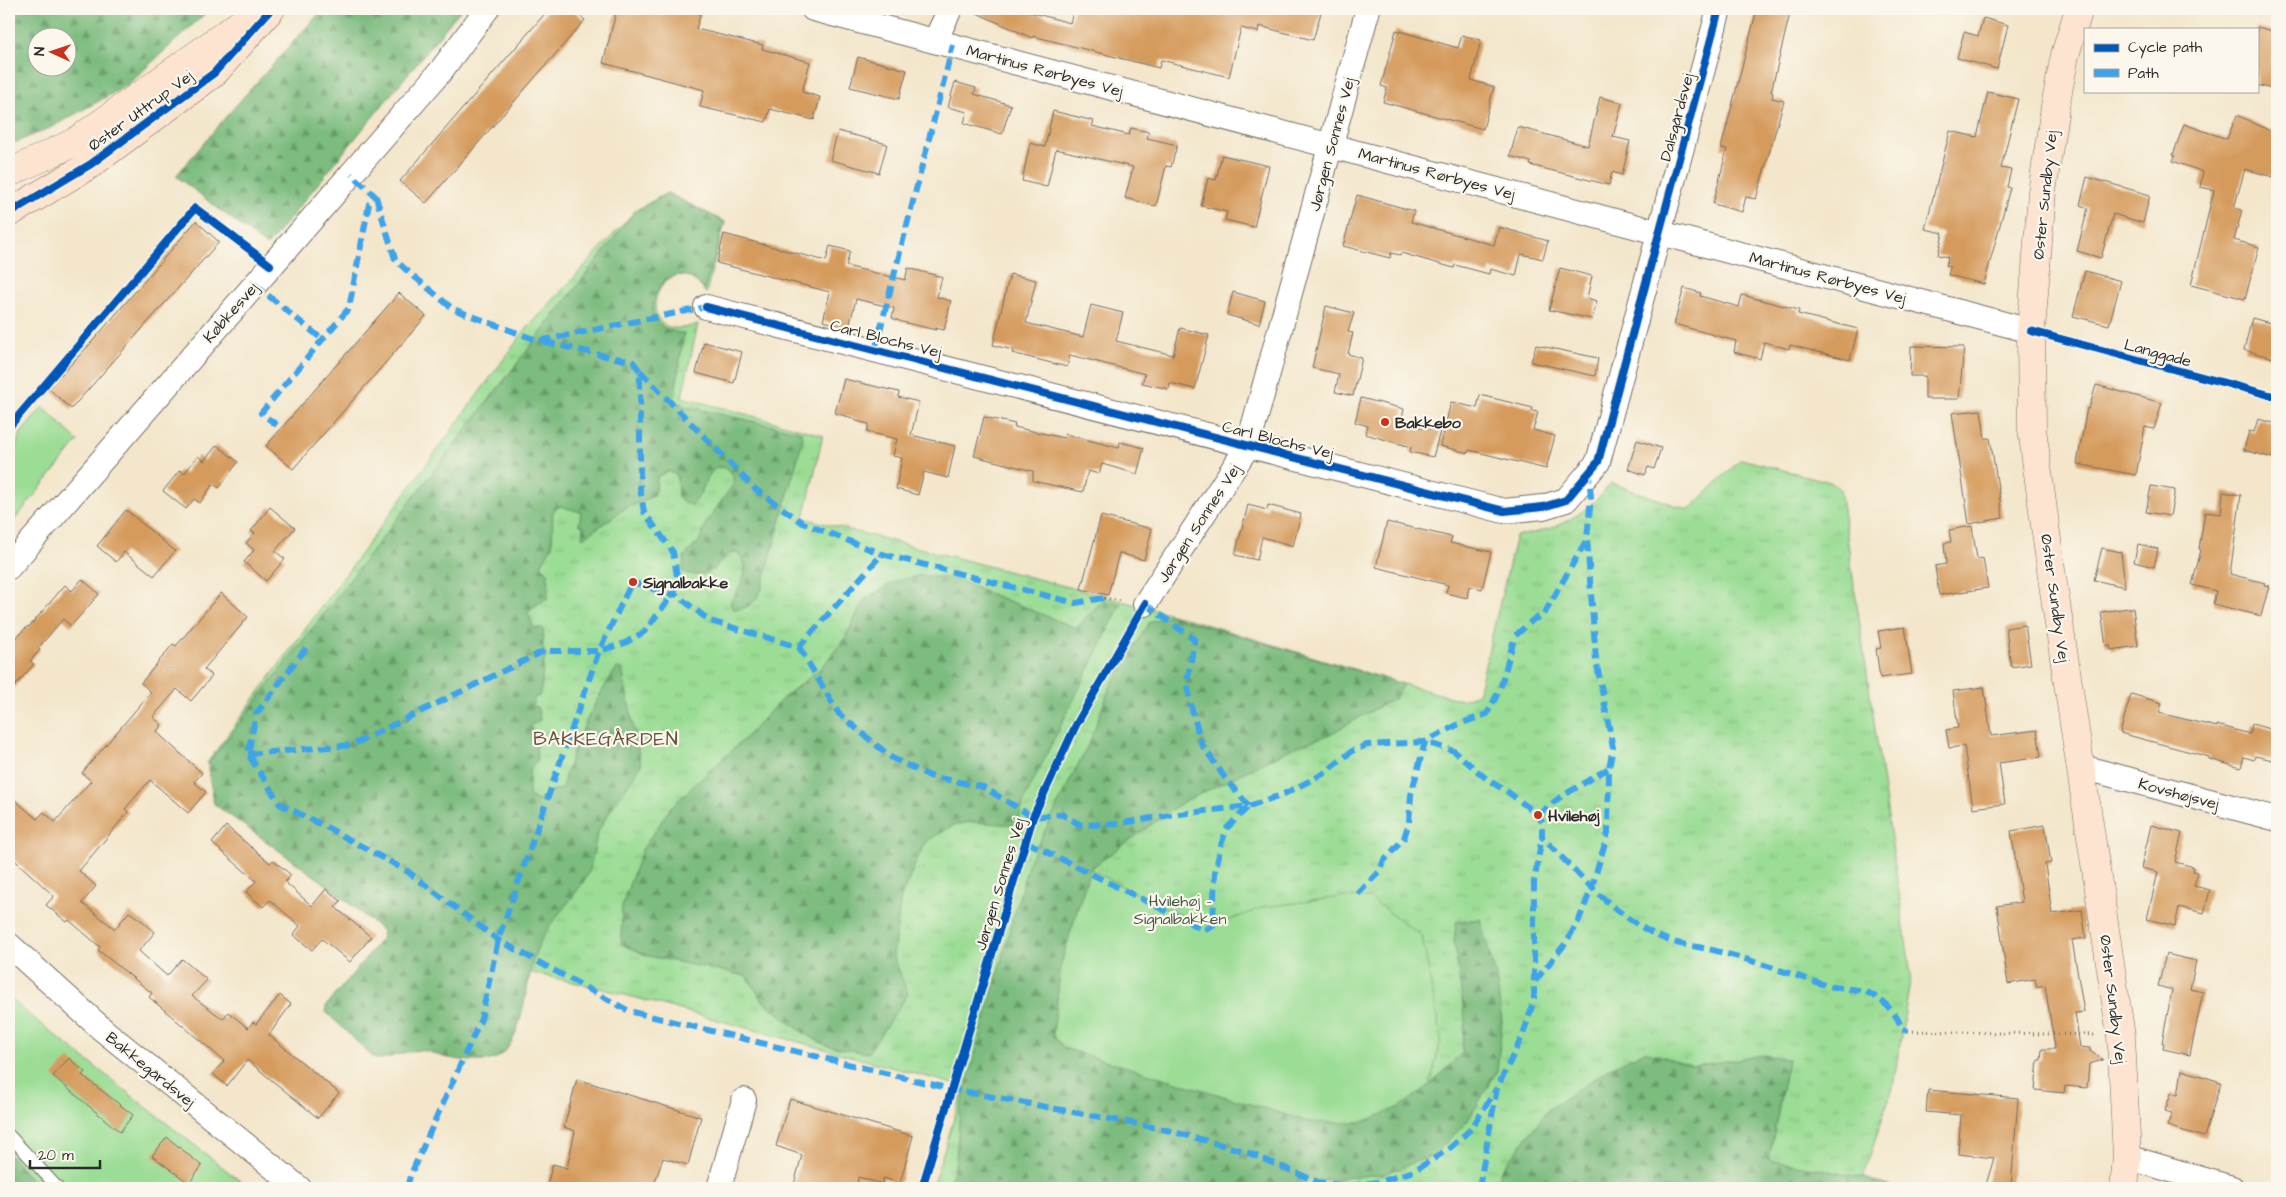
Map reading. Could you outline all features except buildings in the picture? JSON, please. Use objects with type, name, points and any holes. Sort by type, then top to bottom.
[{"type":"street","name":"Øster Uttrup Vej","points":[[9,173],[75,142],[262,9]]},
{"type":"street","name":"Øster Uttrup Vej","points":[[9,213],[90,164],[214,73],[271,9]]},
{"type":"street","name":"Købkesvej","points":[[9,567],[440,72],[487,9]]},
{"type":"street","name":"Martinus Rørbyes Vej","points":[[813,9],[2031,332]]},
{"type":"street","points":[[935,40],[950,9]]},
{"type":"street","name":"Jørgen Sonnes Vej","points":[[1145,604],[1248,446],[1368,9]]},
{"type":"street","name":"Dalsgårdsvej","points":[[1660,233],[1719,9]]},
{"type":"street","name":"Øster Sundby Vej","points":[[2079,9],[2066,55],[2055,107],[2042,192],[2031,332],[2032,429],[2120,1036],[2127,1157],[2124,1188]]},
{"type":"street","name":"Carl Blochs Vej","points":[[706,307],[1504,510],[1544,507],[1566,500],[1598,462],[1660,233]]},
{"type":"street","name":"Kovshøjsvej","points":[[2082,767],[2277,820]]},
{"type":"street","name":"Bakkegårdsvej","points":[[9,945],[103,1030],[299,1188]]},
{"type":"street","points":[[719,1188],[744,1100]]},
{"type":"street","points":[[2127,1157],[2232,1188]]},
{"type":"lane","points":[[9,1135],[58,1188]]},
{"type":"path","points":[[1908,1031],[2120,1036]]},
{"type":"green space","points":[[9,9],[210,9],[126,86],[50,128],[9,145]]},
{"type":"green space","points":[[323,9],[461,9],[267,246],[176,176],[230,112]]},
{"type":"green space","name":"Hvilehøj - Signalbakken","points":[[667,193],[725,222],[706,293],[690,278],[676,276],[664,283],[657,296],[656,310],[661,322],[675,328],[698,324],[682,397],[823,435],[804,518],[1175,615],[1461,700],[1478,694],[1516,536],[1531,534],[1570,520],[1592,504],[1611,483],[1689,510],[1741,459],[1834,483],[1840,489],[1911,975],[1893,1087],[1859,1188],[932,1188],[964,1087],[596,987],[399,944],[207,763],[523,333],[635,211]]},
{"type":"green space","points":[[667,193],[725,222],[704,290],[690,278],[677,276],[665,281],[657,292],[653,305],[655,318],[665,328],[684,333],[674,400],[684,406],[801,432],[803,439],[761,591],[756,599],[747,607],[733,609],[730,603],[741,584],[745,572],[743,559],[738,553],[730,553],[715,568],[704,574],[698,575],[683,572],[684,557],[700,540],[707,521],[733,485],[733,475],[727,468],[716,467],[712,471],[692,505],[685,503],[678,497],[677,475],[668,471],[657,477],[656,489],[651,497],[624,509],[585,537],[582,537],[583,526],[579,524],[581,512],[560,506],[553,511],[552,546],[541,565],[548,572],[548,598],[528,613],[534,628],[543,628],[543,649],[546,654],[541,691],[539,696],[534,698],[533,706],[538,708],[540,720],[530,726],[533,732],[537,733],[537,761],[529,769],[529,797],[539,801],[550,791],[562,789],[584,726],[617,668],[622,669],[641,765],[609,812],[597,834],[590,867],[585,879],[540,941],[519,1022],[508,1048],[494,1059],[480,1061],[450,1058],[420,1050],[388,1058],[375,1059],[326,1012],[326,1006],[382,938],[383,931],[323,882],[214,804],[209,762],[635,211]]},
{"type":"green space","points":[[43,407],[78,441],[12,523],[9,520],[9,464],[21,433]]},
{"type":"green space","points":[[921,575],[954,579],[1076,628],[1103,600],[1121,604],[1025,798],[1017,825],[971,822],[954,825],[925,842],[901,897],[893,955],[908,994],[868,1053],[827,1046],[802,1032],[764,1002],[746,976],[648,956],[621,944],[622,905],[642,850],[671,807],[744,739],[783,698],[822,667],[845,638],[864,600],[893,582]]},
{"type":"green space","points":[[1168,615],[1403,684],[1395,698],[1328,735],[1293,748],[1178,805],[1090,869],[1061,964],[1053,1036],[1064,1048],[1310,1122],[1430,1085],[1462,1053],[1465,1020],[1454,942],[1456,922],[1480,919],[1496,977],[1502,1022],[1497,1071],[1467,1122],[1434,1155],[1384,1174],[1304,1182],[1302,1188],[948,1188],[956,1160],[960,1109],[1029,862],[1090,741],[1110,687],[1149,623]]},
{"type":"green space","points":[[1090,869],[1172,911],[1205,923],[1217,925],[1264,907],[1341,897],[1370,898],[1422,936],[1441,1039],[1430,1085],[1400,1107],[1360,1123],[1310,1122],[1064,1048],[1053,1036],[1061,964]]},
{"type":"green space","points":[[9,996],[23,1010],[249,1188],[38,1188],[9,1154]]},
{"type":"green space","points":[[1645,1051],[1694,1066],[1764,1055],[1788,1059],[1769,1160],[1861,1177],[1895,1188],[1497,1188],[1500,1172],[1549,1109],[1610,1068]]},
{"type":"green space","points":[[9,1154],[38,1188],[9,1188]]},
{"type":"marked path","points":[[875,350],[953,45]]},
{"type":"marked path","points":[[277,425],[261,413],[349,308],[369,204],[376,197],[351,174]]},
{"type":"marked path","points":[[376,197],[395,259],[404,268],[453,309],[539,341],[706,307]]},
{"type":"marked path","points":[[254,284],[323,340]]},
{"type":"marked path","points":[[544,342],[633,362],[640,371],[640,488],[644,512],[673,552],[677,576],[674,593]]},
{"type":"marked path","points":[[640,371],[755,489],[803,523],[882,554]]},
{"type":"marked path","points":[[1535,981],[1565,944],[1579,920],[1592,887],[1608,833],[1609,768],[1613,748],[1596,660],[1587,539],[1591,497],[1589,475]]},
{"type":"marked path","points":[[1358,894],[1380,871],[1383,862],[1404,838],[1409,822],[1411,795],[1425,742],[1459,724],[1487,714],[1500,689],[1515,636],[1534,619],[1543,616],[1587,539]]},
{"type":"marked path","points":[[407,1188],[410,1176],[481,1019],[498,940],[599,651],[630,586],[635,583],[672,595],[674,593],[710,621],[799,647],[882,554],[1075,603],[1104,598]]},
{"type":"marked path","points":[[248,754],[352,745],[544,651],[599,651],[625,643],[644,632],[672,595]]},
{"type":"marked path","points":[[1145,604],[1195,640],[1187,681],[1190,702],[1201,743],[1227,781],[1249,806]]},
{"type":"marked path","points":[[799,647],[839,714],[892,758],[930,776],[983,787],[1033,817],[1061,814],[1081,825],[1116,824],[1171,815],[1249,806],[1284,794],[1323,774],[1352,751],[1367,745],[1425,742],[1454,751],[1488,780],[1508,792],[1538,815],[1542,822],[1542,837],[1597,892],[1643,928],[1675,942],[1734,956],[1829,986],[1866,992],[1878,998],[1888,1007],[1897,1017],[1902,1029],[1908,1031]]},
{"type":"marked path","points":[[306,648],[256,714],[248,754],[280,804],[407,871],[498,940],[629,1011],[951,1089],[1163,1129],[1244,1151],[1318,1182],[1352,1186],[1382,1181],[1411,1172],[1432,1160],[1451,1147],[1471,1129],[1497,1088]]},
{"type":"marked path","points":[[1538,815],[1559,798],[1609,768]]},
{"type":"marked path","points":[[1027,842],[1204,930],[1213,926],[1215,873],[1227,828],[1249,806]]},
{"type":"marked path","points":[[1479,1188],[1497,1088],[1523,1035],[1534,1000],[1534,882],[1542,837]]},
{"type":"cycle path","points":[[9,213],[91,164],[214,73],[271,9]]},
{"type":"cycle path","points":[[706,307],[1504,511],[1543,507],[1566,500],[1598,462],[1719,9]]},
{"type":"cycle path","points":[[9,427],[195,208],[270,265]]},
{"type":"cycle path","name":"Langgade","points":[[2031,331],[2277,397]]},
{"type":"cycle path","points":[[922,1188],[1033,817],[1076,725],[1145,604]]},
{"type":"place","name":"Bakkebo","points":[[1385,422]]},
{"type":"place","name":"Signalbakke","points":[[633,582]]},
{"type":"place","name":"Hvilehøj","points":[[1538,815]]},
{"type":"district","name":"BAKKEGÅRDEN","points":[[606,738]]}]
